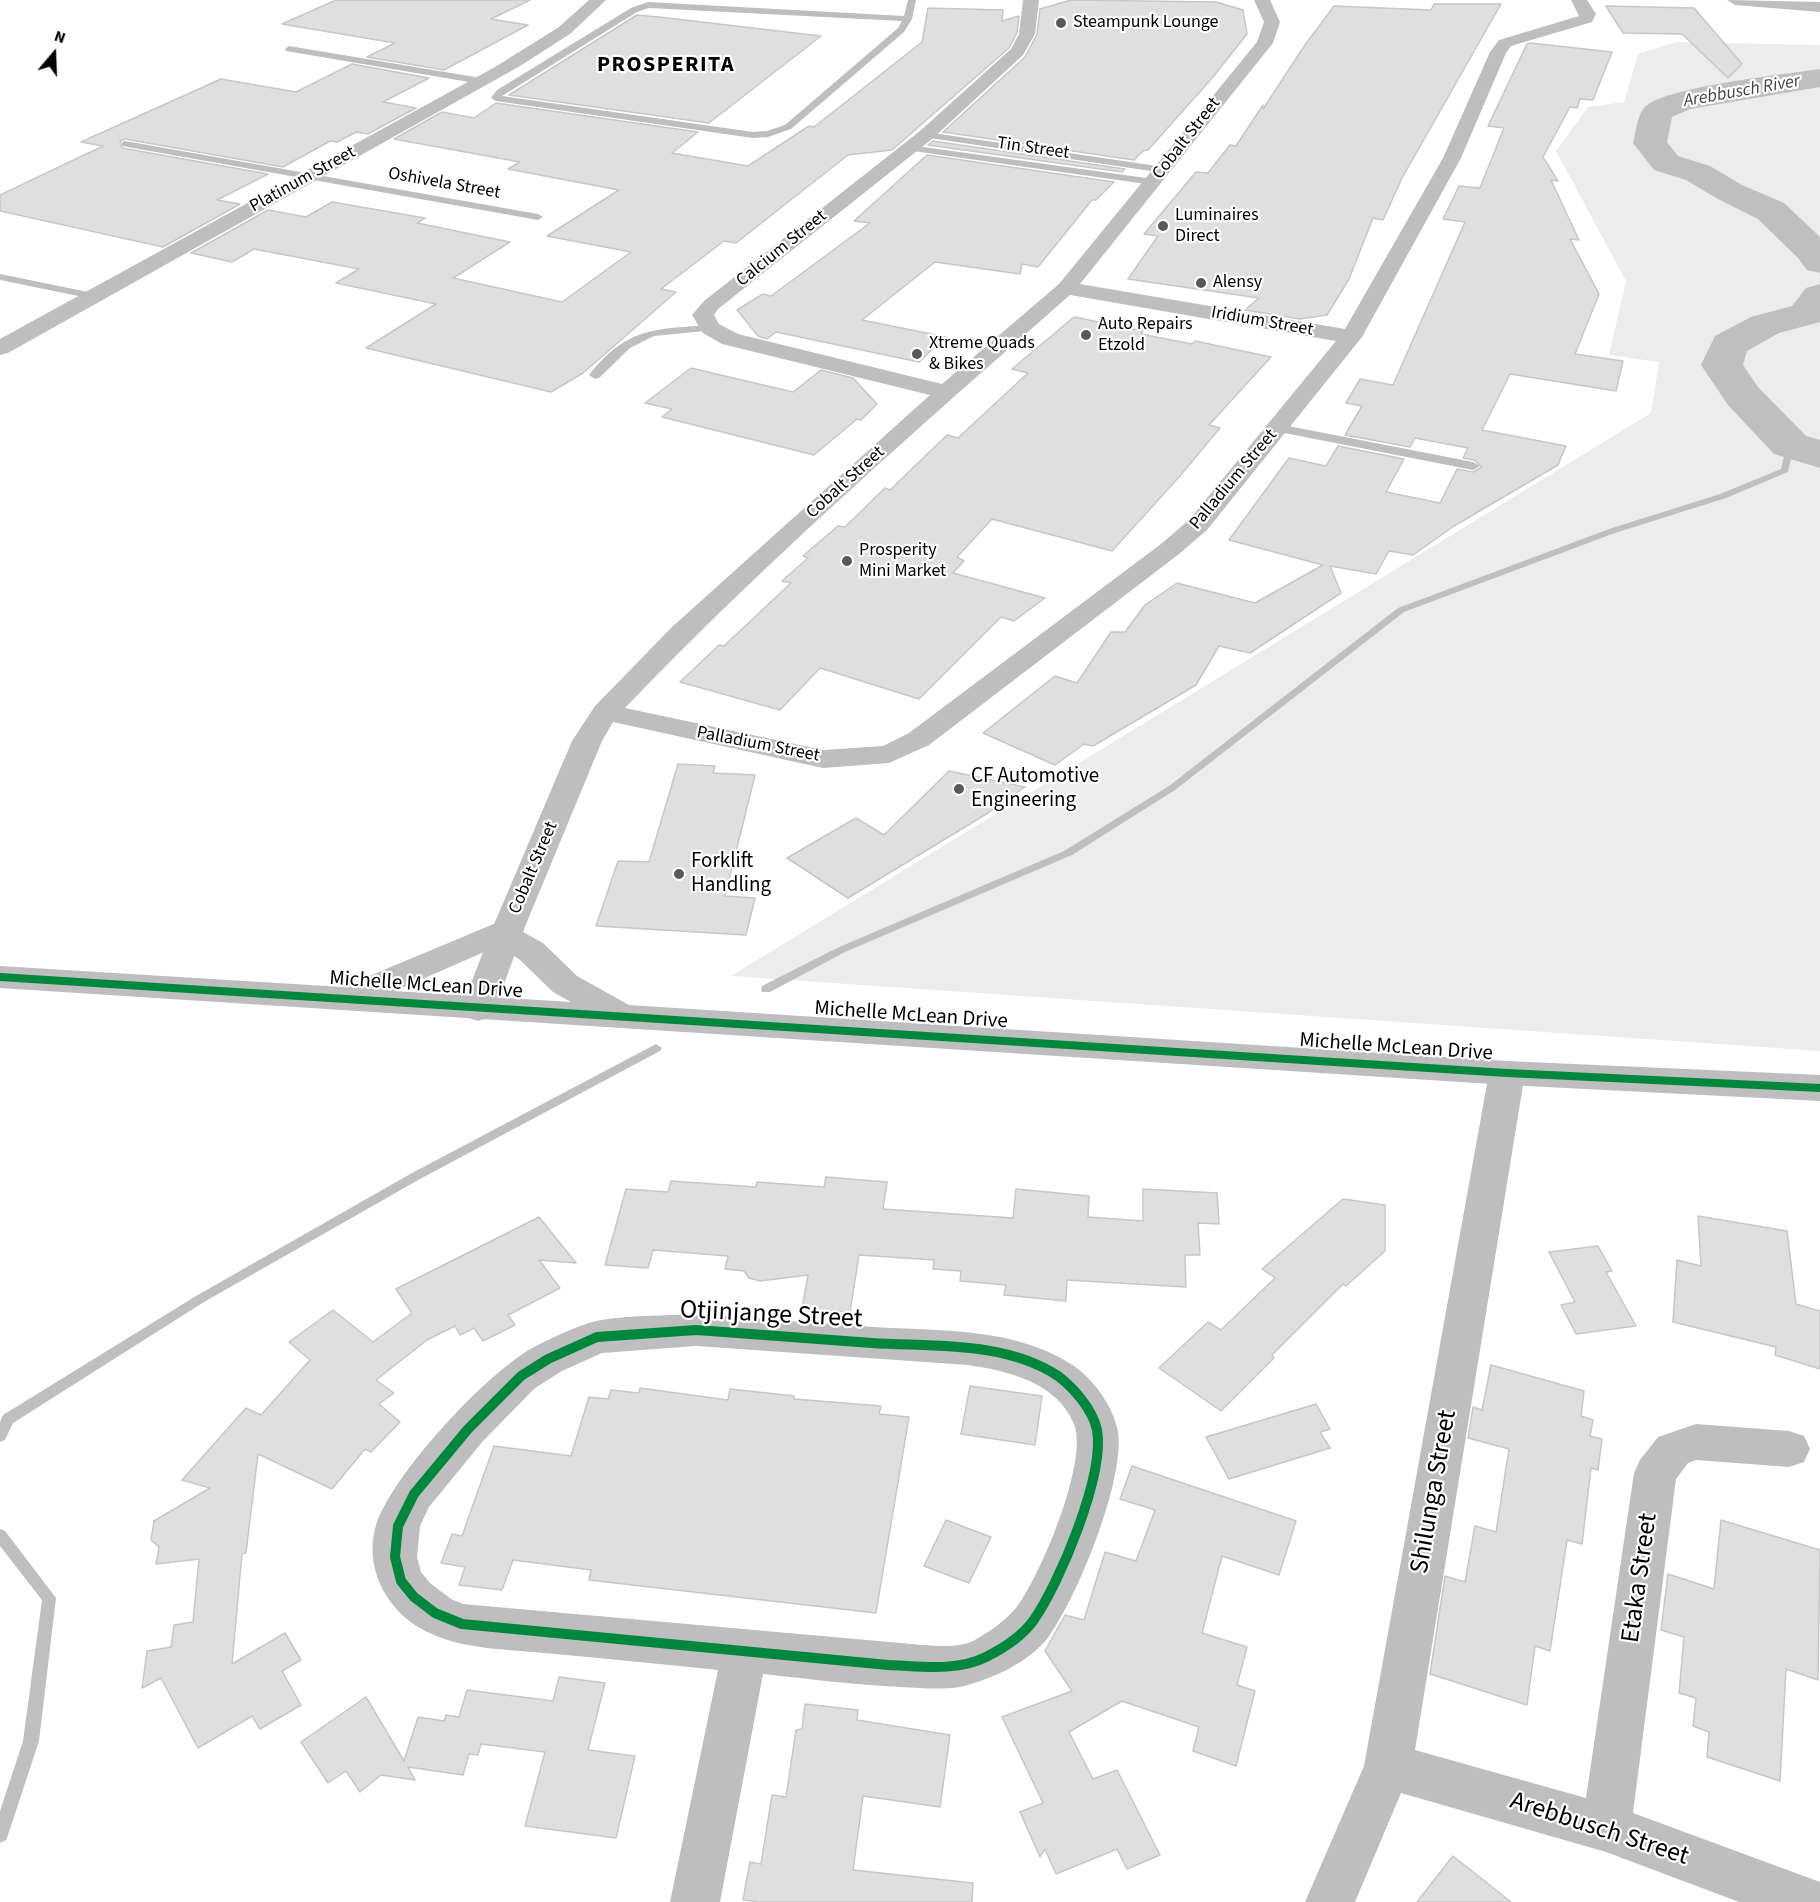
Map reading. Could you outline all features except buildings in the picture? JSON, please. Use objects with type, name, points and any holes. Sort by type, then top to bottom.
[{"type":"street","name":"Platinum Street","points":[[0,348],[559,37],[579,21],[598,0]]},
{"type":"street","name":"Calcium Street","points":[[711,328],[703,315],[711,305],[926,135],[1024,45],[1031,0]]},
{"type":"street","name":"Cobalt Street","points":[[478,1009],[587,741],[605,711],[682,633],[946,392],[1066,288],[1265,43],[1272,22],[1262,0]]},
{"type":"street","name":"Palladium Street","points":[[605,711],[823,759],[889,754],[919,739],[1170,549],[1198,525],[1351,338],[1452,158],[1498,52],[1505,44],[1587,19],[1588,14],[1579,0]]},
{"type":"street","points":[[1735,0],[1820,7]]},
{"type":"street","name":"Iridium Street","points":[[1066,288],[1351,338]]},
{"type":"street","points":[[711,328],[730,339],[763,349],[946,392]]},
{"type":"street","points":[[348,998],[507,933],[531,951],[565,984],[593,1002],[626,1017]]},
{"type":"street","name":"Michelle McLean Drive","points":[[0,977],[1508,1073],[1820,1088]]},
{"type":"street","name":"Shilunga Street","points":[[1330,1902],[1388,1766],[1508,1073]]},
{"type":"street","name":"Otjinjange Street","points":[[696,1330],[975,1350],[1028,1360],[1059,1377],[1090,1413],[1097,1431],[1099,1451],[1092,1486],[1054,1585],[1031,1623],[1005,1644],[982,1659],[958,1666],[888,1665],[744,1653],[462,1624],[435,1614],[414,1597],[401,1581],[395,1557],[398,1526],[421,1486],[468,1429],[521,1376],[548,1359],[597,1337],[696,1330]]},
{"type":"street","name":"Etaka Street","points":[[1606,1828],[1655,1473],[1673,1450],[1696,1442],[1788,1449]]},
{"type":"street","points":[[695,1902],[744,1653]]},
{"type":"street","name":"Arebbusch Street","points":[[1388,1766],[1606,1828],[1807,1902]]},
{"type":"lane","points":[[908,19],[648,5],[634,10],[500,92],[496,98],[730,132],[768,134],[788,127],[901,30],[908,19],[912,0]]},
{"type":"lane","points":[[289,49],[481,81]]},
{"type":"lane","name":"Tin Street","points":[[926,135],[1159,176]]},
{"type":"lane","name":"Oshivela Street","points":[[125,144],[538,218]]},
{"type":"lane","name":"Tin Street","points":[[909,148],[1159,176]]},
{"type":"lane","points":[[0,277],[93,296]]},
{"type":"lane","points":[[595,375],[626,345],[652,333],[711,328]]},
{"type":"lane","points":[[1278,428],[1473,466]]},
{"type":"shaded area","points":[[1676,42],[1820,45],[1820,1051],[731,976],[1651,413],[1659,362],[1609,355],[1626,281],[1556,151],[1588,107],[1624,102],[1638,54]]},
{"type":"waterway","name":"Arebbusch River","points":[[1820,78],[1682,101],[1657,112],[1650,143],[1666,163],[1698,173],[1730,192],[1771,211],[1813,251],[1820,262]]},
{"type":"waterway","name":"Arebbusch River","points":[[1820,296],[1806,314],[1765,325],[1729,345],[1722,365],[1743,396],[1790,445],[1820,455]]},
{"type":"waterway","points":[[766,989],[841,950],[1068,853],[1172,788],[1401,610],[1612,531],[1723,496],[1785,470],[1790,445]]},
{"type":"waterway","points":[[0,1436],[8,1419],[200,1299],[416,1176],[656,1048]]},
{"type":"waterway","points":[[0,1535],[49,1598],[31,1741],[0,1835]]},
{"type":"cycle path","points":[[0,977],[1507,1073],[1820,1088]]},
{"type":"cycle path","points":[[696,1330],[943,1346],[992,1352],[1016,1357],[1037,1365],[1057,1376],[1070,1387],[1091,1415],[1097,1430],[1098,1448],[1094,1472],[1087,1499],[1066,1556],[1043,1605],[1029,1626],[995,1652],[971,1663],[948,1667],[888,1665],[462,1624],[435,1613],[414,1597],[401,1581],[395,1557],[398,1526],[414,1494],[468,1429],[521,1376],[548,1359],[597,1337],[696,1330]]},
{"type":"place","name":"Steampunk Lounge","points":[[1061,23]]},
{"type":"place","name":"Luminaires Direct","points":[[1163,226]]},
{"type":"place","name":"Alensy","points":[[1201,283]]},
{"type":"place","name":"Auto Repairs Etzold","points":[[1086,335]]},
{"type":"place","name":"Xtreme Quads & Bikes","points":[[917,354]]},
{"type":"place","name":"Prosperity Mini Market","points":[[847,561]]},
{"type":"place","name":"CF Automotive Engineering","points":[[959,789]]},
{"type":"place","name":"Forklift Handling","points":[[679,874]]},
{"type":"district","name":"PROSPERITA","points":[[666,66]]}]
